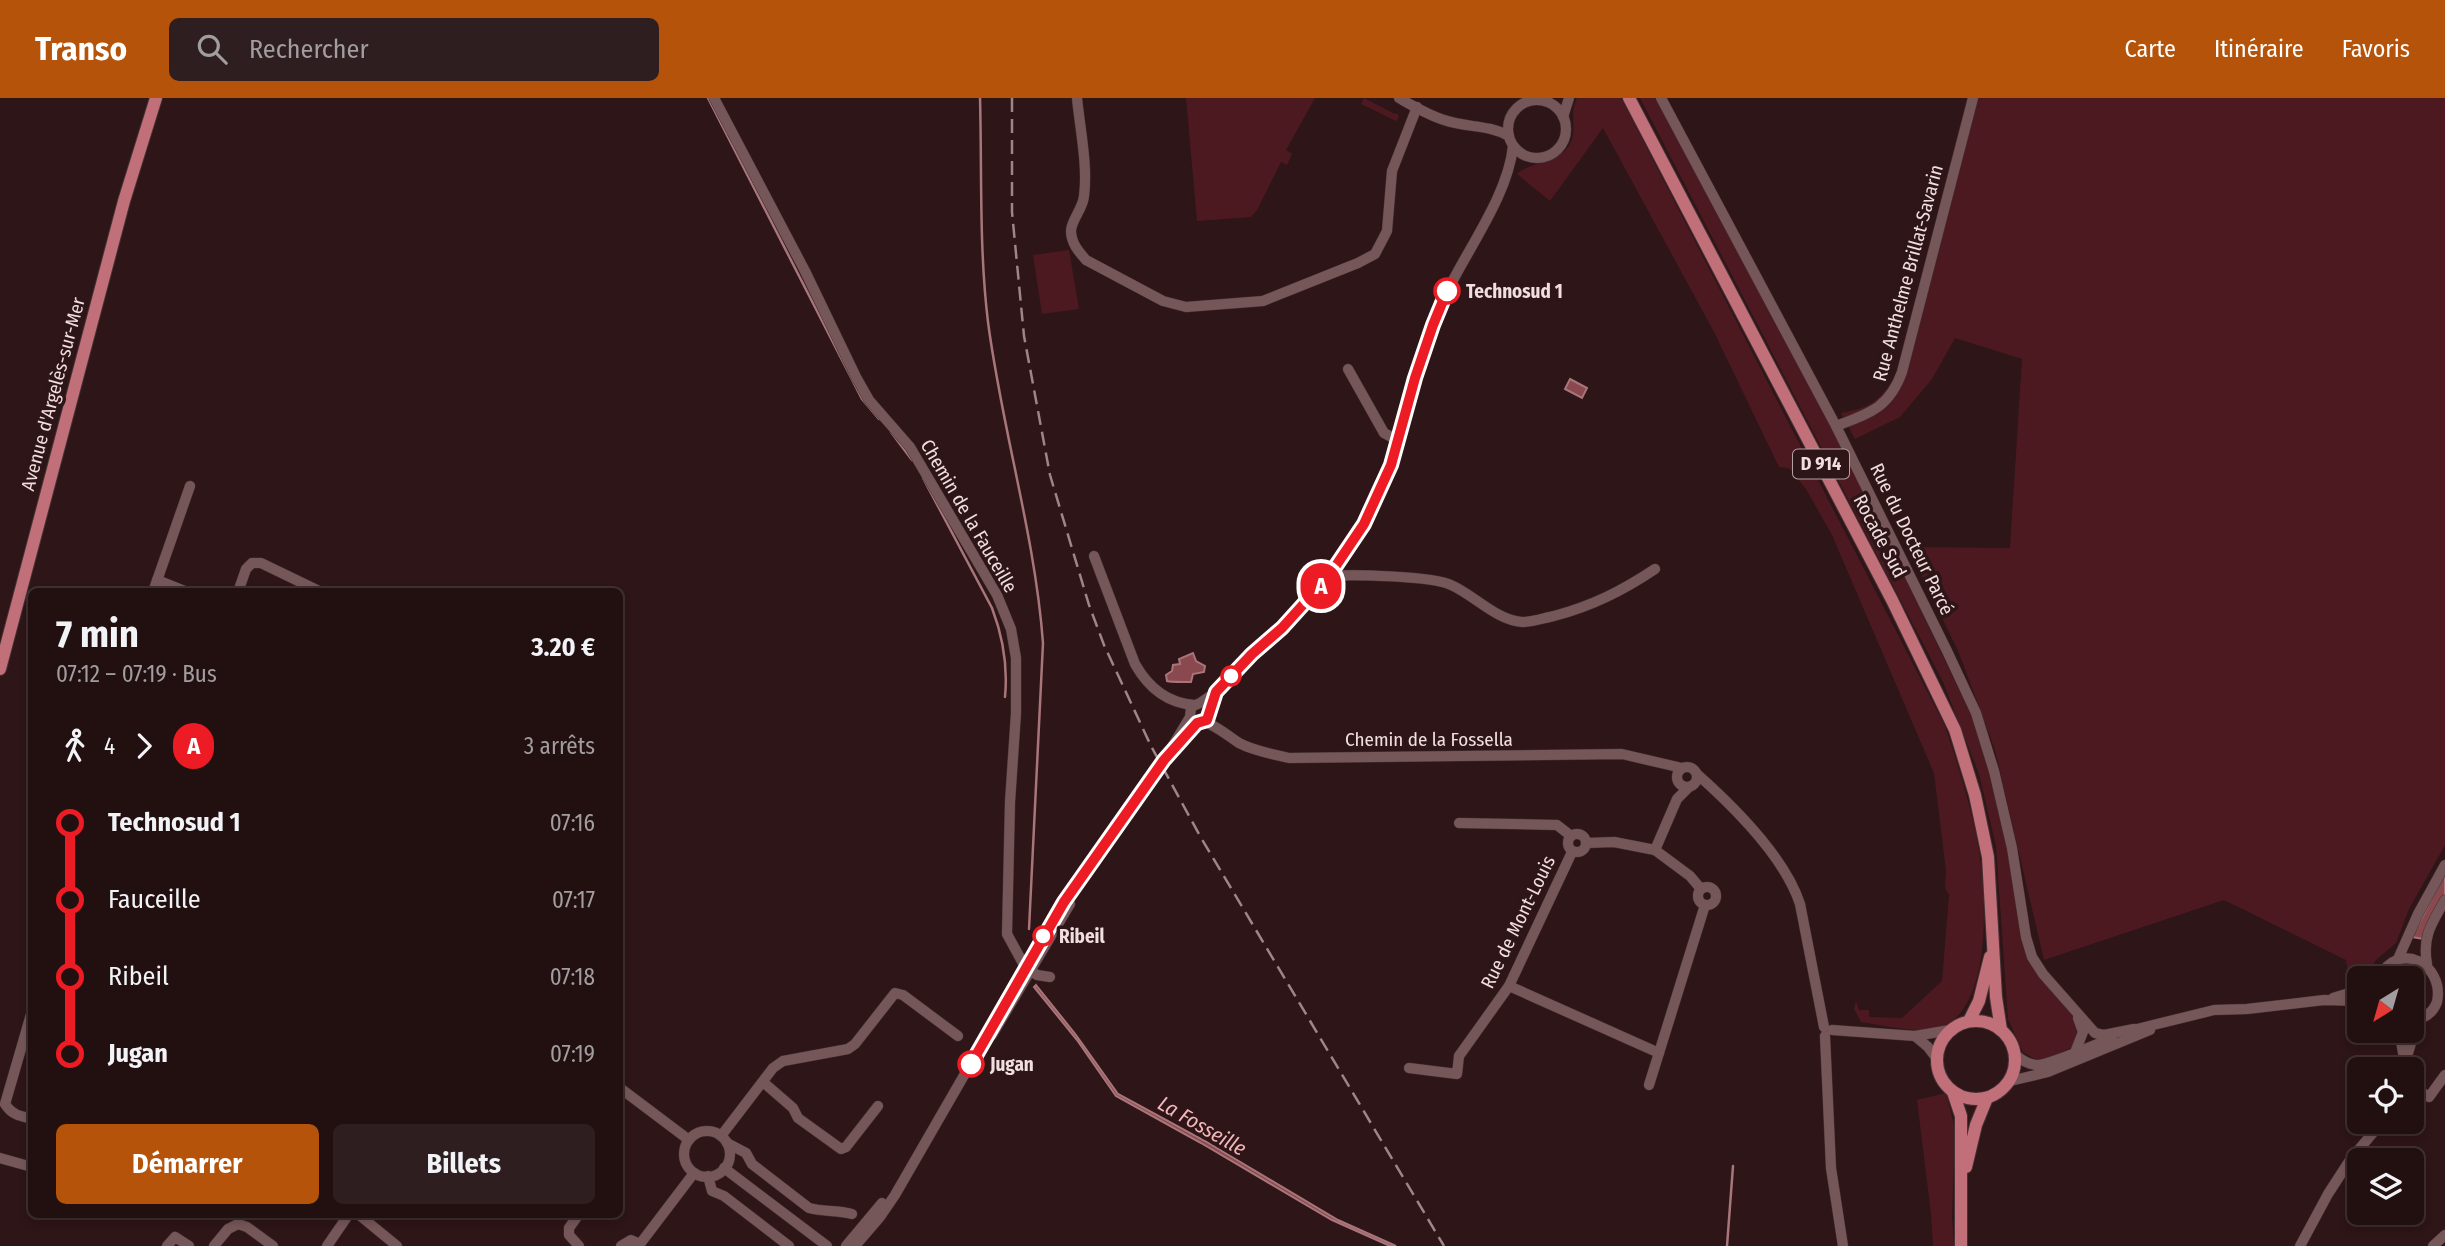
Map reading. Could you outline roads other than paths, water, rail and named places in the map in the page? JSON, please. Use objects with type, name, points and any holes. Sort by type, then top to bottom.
[{"type":"main road","name":"Avenue d'Argelès-sur-Mer","points":[[0,669],[124,201],[156,98]]},
{"type":"main road","name":"Avenue d'Argelès-sur-Mer","points":[[147,130],[164,98]]},
{"type":"main road","name":"Rocade Sud","points":[[1629,98],[1892,600],[1950,720],[1975,795],[1985,841],[1992,895],[1993,940]]},
{"type":"main road","name":"D 914","points":[[1969,1021],[1979,1001],[1993,940]]},
{"type":"main road","name":"D 914","points":[[1993,940],[2001,1030]]},
{"type":"main road","points":[[1953,1092],[1968,1099],[1987,1098],[2001,1091],[2010,1081],[2015,1069],[2015,1054],[2011,1042],[2001,1030],[1984,1022],[1969,1021],[1950,1030],[1940,1044],[1937,1059],[1941,1078],[1953,1092],[1961,1116],[1961,1246]]},
{"type":"main road","points":[[1962,1192],[1976,1125],[1987,1098]]},
{"type":"street","name":"Chemin de la Fauceille","points":[[714,98],[805,271],[856,377],[869,400],[910,447],[920,463],[997,595],[1011,629],[1016,658],[1016,713],[1010,803],[1007,934],[1013,948],[1031,964]]},
{"type":"street","points":[[1077,98],[1085,185],[1082,207],[1071,229],[1077,250],[1086,260],[1163,301],[1186,307],[1263,301],[1375,254],[1387,231],[1392,171],[1416,107]]},
{"type":"street","points":[[1399,98],[1441,120],[1471,127],[1490,127],[1510,119]]},
{"type":"street","points":[[1490,127],[1511,141],[1520,153],[1529,157],[1548,157],[1562,145],[1566,136],[1563,117],[1569,98]]},
{"type":"street","name":"Rue du Docteur Parcé","points":[[1661,98],[1836,426],[1900,552],[1976,713],[1994,771],[2012,848],[2026,936],[2032,957],[2043,974],[2095,1033]]},
{"type":"street","name":"Rue Anthelme Brillat-Savarin","points":[[1836,426],[1871,412],[1895,391],[1973,98]]},
{"type":"street","points":[[1508,176],[1510,119],[1516,109],[1533,100],[1553,100],[1554,106],[1563,117]]},
{"type":"street","points":[[855,1246],[880,1217],[1031,964],[1064,902],[1142,791],[1216,692],[1252,654],[1282,628],[1329,576],[1350,547],[1379,495],[1391,465],[1433,325],[1448,291],[1508,176],[1529,157]]},
{"type":"street","points":[[1348,369],[1384,433],[1397,440]]},
{"type":"street","points":[[154,588],[190,486]]},
{"type":"street","points":[[1094,556],[1135,664],[1144,680],[1154,690],[1199,713]]},
{"type":"street","points":[[239,588],[246,569],[252,563],[261,563],[307,588]]},
{"type":"street","points":[[1329,576],[1429,580],[1450,584],[1500,614],[1520,622],[1535,621],[1584,608],[1628,587],[1655,569]]},
{"type":"street","points":[[157,580],[177,588]]},
{"type":"street","name":"Chemin de la Fossella","points":[[1199,713],[1241,744],[1289,758],[1622,754],[1650,760],[1684,780],[1716,791]]},
{"type":"street","points":[[1655,850],[1684,780],[1691,768],[1697,774],[1684,780]]},
{"type":"street","name":"Chemin de la Fossella","points":[[1697,774],[1744,819],[1796,890],[1827,1031],[1830,1160],[1843,1246]]},
{"type":"street","points":[[1459,823],[1557,825],[1571,836]]},
{"type":"street","points":[[1576,834],[1582,836],[1586,843],[1581,851],[1572,852],[1567,844],[1571,836],[1576,834]]},
{"type":"street","points":[[1586,843],[1614,842],[1655,850],[1690,876],[1702,889]]},
{"type":"street","name":"Rue de Mont-Louis","points":[[1409,1068],[1457,1074],[1459,1056],[1509,986],[1572,852]]},
{"type":"street","points":[[2398,959],[2418,914],[2445,865]]},
{"type":"street","points":[[1710,887],[1717,894],[1714,903],[1705,905],[1698,897],[1702,889],[1710,887]]},
{"type":"street","points":[[2424,1015],[2435,1008],[2442,997],[2439,980],[2431,968],[2425,942],[2445,900]]},
{"type":"street","points":[[1649,1085],[1705,905]]},
{"type":"street","points":[[2388,966],[2398,959],[2418,959],[2445,979]]},
{"type":"street","points":[[1031,964],[1050,977]]},
{"type":"street","points":[[1509,986],[1658,1054]]},
{"type":"street","points":[[724,1140],[773,1068],[783,1061],[839,1052],[855,1044],[895,993],[903,995],[958,1036]]},
{"type":"street","points":[[2324,1000],[2347,993]]},
{"type":"street","points":[[2048,1072],[2086,1054],[2093,1046],[2095,1033],[2105,1035],[2187,1018],[2232,1015],[2247,1009],[2324,1000],[2347,1001]]},
{"type":"street","points":[[2076,1012],[2082,1032],[2076,1050]]},
{"type":"street","points":[[2010,1081],[2048,1072],[2174,1021]]},
{"type":"street","points":[[28,1025],[5,1104],[10,1112],[28,1118]]},
{"type":"street","points":[[2015,1054],[2036,1065],[2055,1061],[2076,1050],[2134,1029]]},
{"type":"street","points":[[1827,1031],[1915,1036],[1950,1030]]},
{"type":"street","points":[[1915,1036],[1937,1059]]},
{"type":"street","points":[[2424,1094],[2432,1100],[2445,1075]]},
{"type":"street","points":[[763,1082],[793,1108],[798,1118],[841,1149],[846,1147],[878,1106]]},
{"type":"street","points":[[623,1090],[688,1140]]},
{"type":"street","points":[[724,1140],[729,1156],[724,1168],[708,1176],[694,1173],[685,1158],[688,1140],[708,1131],[724,1140],[746,1153],[752,1164],[809,1208],[839,1210],[852,1214]]},
{"type":"street","points":[[2301,1246],[2328,1194],[2350,1160],[2372,1134]]},
{"type":"street","points":[[0,1158],[28,1166]]},
{"type":"street","points":[[846,1246],[912,1164]]},
{"type":"street","points":[[724,1168],[827,1246]]},
{"type":"street","points":[[621,1246],[631,1240],[641,1245],[694,1173]]},
{"type":"street","points":[[708,1176],[712,1191],[724,1196],[788,1244]]},
{"type":"street","points":[[327,1246],[346,1218]]},
{"type":"street","points":[[363,1218],[397,1246]]},
{"type":"street","points":[[576,1218],[569,1228],[569,1235],[579,1246]]},
{"type":"street","points":[[215,1246],[228,1229],[238,1224],[247,1227],[272,1246]]},
{"type":"street","points":[[2433,1246],[2445,1236]]},
{"type":"street","points":[[167,1246],[175,1237],[189,1246]]},
{"type":"waterway","points":[[708,98],[862,399],[879,419]]},
{"type":"waterway","points":[[980,98],[982,239],[988,322],[1001,403],[1033,562],[1043,643],[1029,929]]},
{"type":"waterway","points":[[891,432],[912,460]]},
{"type":"waterway","points":[[923,478],[992,608],[1004,652],[1005,697]]},
{"type":"waterway","points":[[1727,1246],[1733,1166]]},
{"type":"railway","points":[[1012,98],[1012,212],[1024,336],[1050,475],[1089,605],[1104,645],[1151,746],[1200,836],[1444,1246]]},
{"type":"place","name":"Technosud 1","points":[[1447,291]]},
{"type":"place","name":"Ribeil","points":[[1043,936]]},
{"type":"place","name":"Jugan","points":[[971,1064]]},
{"type":"water label","name":"La Fosseille","points":[[1202,1126]]}]
